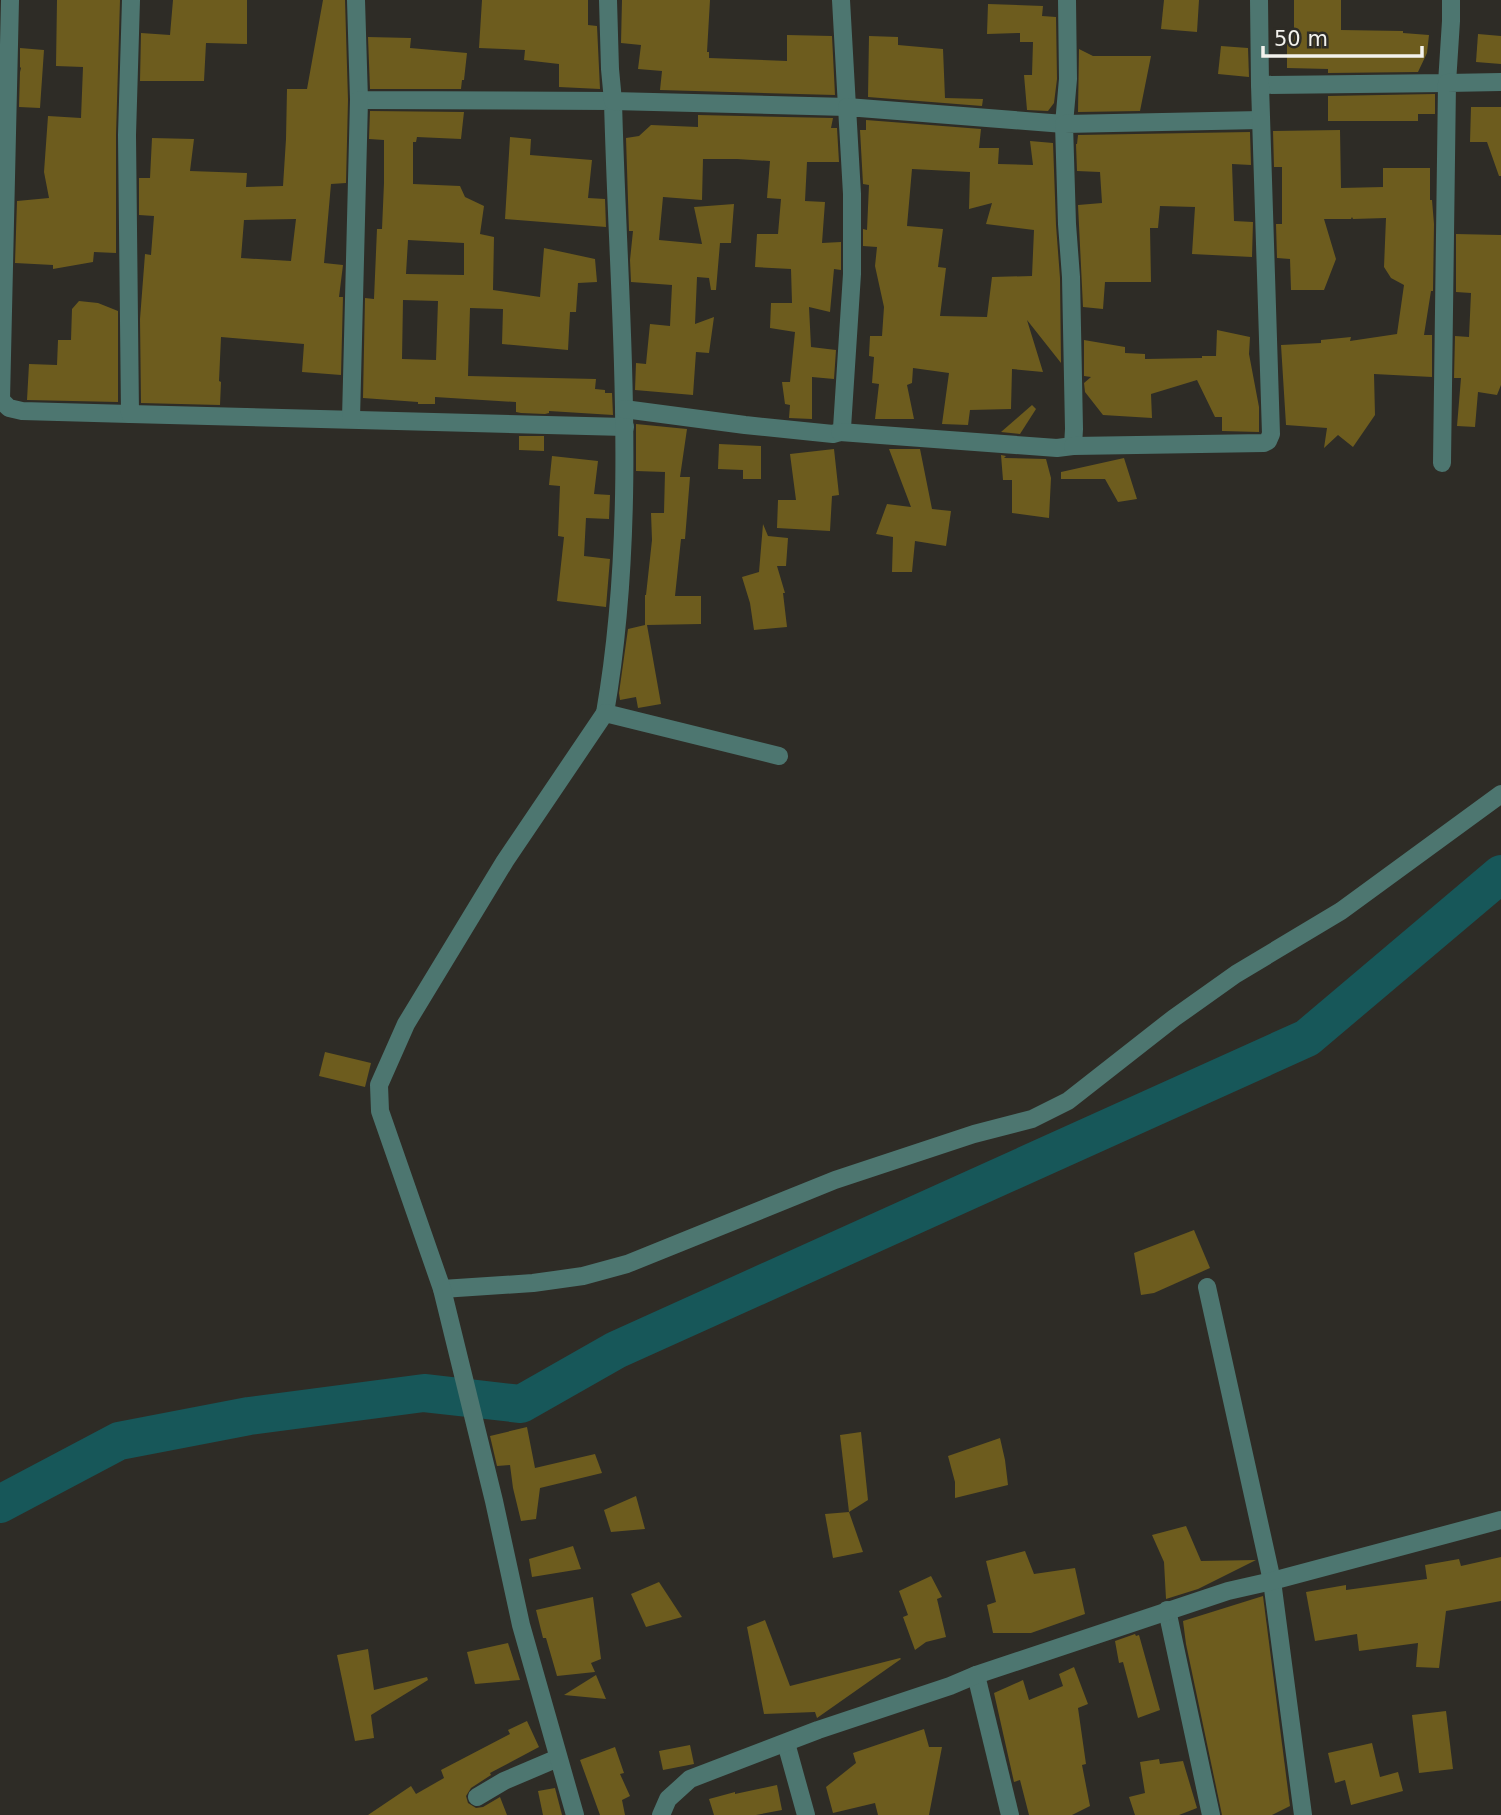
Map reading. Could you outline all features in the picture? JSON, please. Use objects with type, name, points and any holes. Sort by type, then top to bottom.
[{"type":"street","points":[[10,0],[1,400],[9,408],[22,411],[625,427]]},
{"type":"street","points":[[130,414],[127,135],[131,0]]},
{"type":"street","points":[[351,419],[359,100],[356,0]]},
{"type":"street","points":[[575,1815],[521,1625],[442,1289],[380,1111],[379,1085],[406,1024],[505,861],[605,713],[610,690],[621,570],[625,427],[608,0]]},
{"type":"street","points":[[840,432],[852,274],[852,194],[841,0]]},
{"type":"street","points":[[1068,0],[1068,79],[1064,124],[1071,277],[1073,446]]},
{"type":"street","points":[[624,409],[833,433],[1057,448],[1264,443],[1271,434],[1259,0]]},
{"type":"street","points":[[1442,463],[1447,83],[1451,0]]},
{"type":"street","points":[[1260,85],[1501,82]]},
{"type":"street","points":[[359,100],[612,101],[847,107],[1064,124],[1261,120]]},
{"type":"street","points":[[605,713],[779,756]]},
{"type":"street","points":[[442,1289],[533,1283],[583,1276],[616,1267],[835,1180],[974,1134],[1032,1119],[1068,1101],[1174,1018],[1236,974],[1340,911],[1501,794]]},
{"type":"street","points":[[1208,1287],[1272,1581],[1297,1813]]},
{"type":"street","points":[[661,1815],[668,1799],[690,1779],[976,1675],[1228,1591],[1501,1520]]},
{"type":"street","points":[[1167,1610],[1211,1815]]},
{"type":"street","points":[[976,1675],[1010,1815]]},
{"type":"street","points":[[786,1743],[806,1815]]},
{"type":"street","points":[[477,1797],[504,1781],[558,1758]]},
{"type":"building","points":[[57,0],[120,0],[116,253],[94,252],[93,262],[53,269],[53,265],[15,263],[17,201],[49,198],[44,172],[48,116],[81,118],[83,67],[56,66]]},
{"type":"building","points":[[173,0],[247,0],[247,44],[206,43],[204,81],[140,81],[141,33],[170,35]]},
{"type":"building","points":[[323,0],[345,0],[348,100],[346,183],[331,184],[324,263],[343,265],[339,297],[343,297],[341,375],[302,372],[304,344],[221,337],[220,405],[141,403],[140,319],[145,254],[151,255],[154,216],[139,215],[139,178],[150,178],[152,138],[194,139],[190,171],[247,173],[246,187],[283,186],[287,89],[307,89]],"holes":[[[296,219],[291,261],[241,258],[244,220]]]},
{"type":"building","points":[[482,0],[588,0],[588,25],[597,26],[600,89],[559,87],[559,64],[524,60],[525,50],[479,48]]},
{"type":"building","points":[[622,0],[710,0],[707,52],[709,58],[787,61],[787,35],[832,36],[835,95],[660,90],[662,71],[638,69],[641,45],[621,43]]},
{"type":"building","points":[[1164,0],[1199,0],[1197,32],[1161,29]]},
{"type":"building","points":[[1294,0],[1341,0],[1341,30],[1403,31],[1429,35],[1427,53],[1418,72],[1328,73],[1328,69],[1287,68],[1287,40],[1294,40]]},
{"type":"building","points":[[988,4],[1043,6],[1042,16],[1056,17],[1057,79],[1054,103],[1048,111],[1027,110],[1024,75],[1032,75],[1033,42],[1020,42],[1020,33],[987,34]]},
{"type":"building","points":[[1478,34],[1501,36],[1501,64],[1476,62]]},
{"type":"building","points":[[869,36],[898,37],[898,45],[943,49],[945,98],[983,99],[982,106],[868,97]]},
{"type":"building","points":[[368,37],[411,38],[410,48],[467,53],[461,89],[370,89]]},
{"type":"building","points":[[1221,46],[1248,48],[1249,77],[1218,74]]},
{"type":"building","points":[[20,48],[44,50],[40,108],[19,107]]},
{"type":"building","points":[[1079,49],[1093,56],[1151,56],[1140,111],[1078,112]]},
{"type":"building","points":[[1435,94],[1435,114],[1418,114],[1418,121],[1328,121],[1328,96]]},
{"type":"building","points":[[1471,107],[1501,107],[1501,176],[1487,142],[1470,142]]},
{"type":"building","points":[[370,111],[464,112],[461,139],[417,137],[416,142],[413,142],[413,184],[460,186],[465,197],[484,206],[480,234],[494,237],[493,290],[540,297],[544,248],[595,259],[597,282],[578,283],[576,312],[570,312],[568,350],[502,344],[503,309],[470,308],[468,376],[596,379],[595,389],[612,393],[613,415],[549,411],[545,414],[521,413],[516,412],[516,402],[435,397],[435,404],[418,404],[363,398],[365,298],[374,299],[377,229],[382,229],[384,183],[384,140],[369,139]],"holes":[[[408,240],[464,243],[464,275],[406,274]],[[403,300],[438,301],[436,360],[402,359]]]},
{"type":"building","points":[[698,115],[833,118],[831,128],[837,128],[839,162],[807,162],[805,201],[825,202],[822,243],[841,242],[841,270],[834,269],[830,312],[809,307],[811,347],[836,350],[834,379],[812,377],[812,419],[789,418],[790,405],[785,404],[782,382],[790,382],[795,332],[770,328],[771,303],[792,303],[791,269],[755,267],[757,234],[778,234],[781,199],[767,198],[770,161],[703,159],[702,200],[663,197],[659,240],[702,244],[694,207],[734,204],[731,243],[720,243],[716,290],[711,290],[709,278],[697,277],[695,324],[714,317],[709,353],[696,352],[693,395],[635,390],[636,363],[646,364],[650,324],[670,326],[672,285],[631,282],[633,231],[629,231],[626,138],[639,136],[651,125],[698,127]]},
{"type":"building","points":[[866,120],[981,129],[979,148],[999,148],[998,164],[1033,165],[1030,141],[1053,143],[1061,363],[1027,320],[1043,372],[1012,369],[1011,409],[970,410],[968,425],[942,424],[949,373],[913,368],[912,383],[907,385],[914,419],[875,419],[879,384],[872,383],[874,357],[869,356],[870,336],[882,336],[884,307],[875,266],[877,247],[863,246],[863,229],[867,230],[869,185],[863,184],[860,130],[866,130]],"holes":[[[912,169],[970,172],[969,209],[992,203],[986,224],[1034,230],[1032,276],[992,277],[987,317],[940,316],[946,268],[938,267],[943,229],[907,226]]]},
{"type":"building","points":[[1340,130],[1341,188],[1383,187],[1383,168],[1430,168],[1430,200],[1434,224],[1433,291],[1424,335],[1432,335],[1432,377],[1374,374],[1375,415],[1353,447],[1338,435],[1324,448],[1327,428],[1286,425],[1281,345],[1321,343],[1321,340],[1351,337],[1350,341],[1397,334],[1404,285],[1391,278],[1384,267],[1386,218],[1324,219],[1336,259],[1324,290],[1291,290],[1290,259],[1277,258],[1276,224],[1282,224],[1282,167],[1274,167],[1273,131]]},
{"type":"building","points":[[1250,132],[1251,165],[1232,164],[1234,221],[1253,222],[1252,257],[1192,254],[1195,207],[1160,206],[1158,228],[1150,228],[1151,282],[1105,282],[1103,309],[1083,307],[1078,205],[1102,203],[1100,172],[1077,171],[1078,135]]},
{"type":"building","points":[[510,137],[531,139],[530,155],[592,160],[588,198],[605,199],[606,227],[505,219]]},
{"type":"building","points":[[1456,234],[1501,235],[1501,385],[1497,395],[1478,392],[1475,427],[1457,426],[1461,378],[1454,378],[1455,336],[1469,337],[1471,293],[1456,292]]},
{"type":"building","points":[[79,301],[98,303],[118,311],[118,402],[27,400],[29,364],[57,365],[58,340],[71,340],[72,309]]},
{"type":"building","points":[[1217,330],[1250,337],[1249,354],[1259,407],[1259,432],[1222,431],[1222,417],[1215,417],[1197,380],[1151,394],[1152,418],[1103,415],[1085,392],[1084,383],[1091,377],[1084,376],[1084,340],[1125,347],[1125,353],[1145,354],[1145,359],[1202,358],[1216,356]]},
{"type":"building","points":[[1032,405],[1036,409],[1020,434],[1001,432]]},
{"type":"building","points":[[636,424],[687,429],[680,477],[690,477],[685,539],[681,539],[675,596],[701,596],[701,624],[647,625],[661,704],[638,708],[636,697],[620,700],[619,693],[628,629],[645,625],[645,595],[652,540],[651,513],[664,513],[665,472],[636,471]]},
{"type":"building","points":[[519,436],[544,436],[544,451],[519,450]]},
{"type":"building","points":[[719,444],[761,446],[761,479],[743,479],[743,470],[718,469]]},
{"type":"building","points":[[834,449],[839,495],[832,496],[830,531],[777,528],[778,500],[796,500],[790,454]]},
{"type":"building","points":[[889,449],[920,449],[932,509],[951,511],[946,546],[915,541],[912,572],[892,572],[893,537],[876,534],[887,504],[911,507]]},
{"type":"building","points":[[1001,455],[1006,456],[1004,458],[1046,459],[1051,478],[1049,518],[1012,513],[1012,480],[1003,480]]},
{"type":"building","points":[[552,456],[598,461],[594,494],[610,495],[609,519],[586,518],[584,556],[610,559],[606,607],[557,601],[564,537],[558,536],[560,486],[549,485]]},
{"type":"building","points":[[1124,458],[1137,499],[1118,502],[1105,479],[1061,479],[1061,472]]},
{"type":"building","points":[[763,524],[768,536],[788,538],[786,566],[777,566],[785,593],[787,627],[754,630],[742,577],[759,572]]},
{"type":"building","points":[[325,1052],[371,1063],[365,1087],[319,1076]]},
{"type":"building","points":[[1194,1230],[1210,1268],[1154,1293],[1141,1295],[1134,1253]]},
{"type":"building","points":[[527,1427],[535,1468],[595,1454],[602,1473],[540,1488],[536,1519],[521,1521],[510,1465],[497,1466],[490,1436]]},
{"type":"building","points":[[861,1432],[868,1500],[849,1512],[840,1435]]},
{"type":"building","points":[[1000,1438],[1008,1485],[955,1498],[955,1482],[948,1456]]},
{"type":"building","points":[[636,1496],[645,1529],[611,1532],[604,1510]]},
{"type":"building","points":[[849,1512],[863,1552],[833,1558],[825,1514]]},
{"type":"building","points":[[1186,1526],[1201,1561],[1256,1560],[1198,1589],[1166,1599],[1164,1562],[1152,1535]]},
{"type":"building","points":[[573,1546],[581,1569],[532,1577],[529,1559]]},
{"type":"building","points":[[1025,1551],[1034,1574],[1075,1568],[1085,1614],[1031,1633],[993,1633],[987,1605],[996,1602],[986,1561]]},
{"type":"building","points":[[1501,1557],[1501,1601],[1446,1611],[1439,1668],[1416,1667],[1418,1643],[1359,1651],[1357,1634],[1315,1641],[1306,1592],[1346,1585],[1346,1590],[1427,1579],[1425,1565],[1459,1559],[1461,1566]]},
{"type":"building","points":[[931,1576],[942,1597],[937,1599],[946,1637],[926,1642],[915,1650],[903,1617],[908,1615],[899,1591]]},
{"type":"building","points":[[659,1582],[682,1617],[646,1627],[631,1594]]},
{"type":"building","points":[[1263,1596],[1290,1806],[1272,1815],[1222,1815],[1183,1621]]},
{"type":"building","points":[[593,1597],[601,1659],[591,1663],[595,1672],[557,1676],[536,1610]]},
{"type":"building","points":[[765,1620],[790,1686],[901,1659],[817,1718],[815,1712],[764,1714],[747,1627]]},
{"type":"building","points":[[1139,1635],[1160,1710],[1138,1718],[1123,1662],[1119,1663],[1115,1641]]},
{"type":"building","points":[[508,1643],[520,1680],[475,1684],[467,1652]]},
{"type":"building","points":[[368,1649],[374,1690],[427,1677],[428,1680],[371,1715],[374,1738],[355,1741],[337,1655]]},
{"type":"building","points":[[1074,1667],[1088,1704],[1078,1708],[1086,1764],[1082,1765],[1090,1806],[1072,1815],[1029,1815],[1020,1780],[1014,1782],[994,1693],[1023,1680],[1029,1700],[1063,1686],[1059,1674]]},
{"type":"building","points":[[596,1675],[606,1699],[564,1695]]},
{"type":"building","points":[[1446,1711],[1453,1769],[1419,1773],[1412,1715]]},
{"type":"building","points":[[527,1721],[539,1747],[490,1773],[491,1775],[471,1788],[466,1796],[468,1803],[476,1808],[500,1797],[507,1815],[368,1815],[411,1786],[416,1794],[444,1778],[441,1770],[510,1734],[508,1730]]},
{"type":"building","points":[[924,1729],[929,1747],[942,1747],[929,1815],[878,1815],[875,1803],[833,1813],[826,1787],[856,1763],[853,1753]]},
{"type":"building","points":[[1372,1743],[1380,1777],[1398,1772],[1403,1791],[1351,1805],[1345,1780],[1335,1783],[1328,1753]]},
{"type":"building","points":[[690,1745],[694,1764],[663,1770],[659,1751]]},
{"type":"building","points":[[615,1747],[624,1773],[620,1774],[630,1796],[622,1800],[625,1815],[600,1815],[580,1760]]},
{"type":"building","points":[[1159,1759],[1160,1764],[1183,1761],[1197,1808],[1179,1815],[1135,1815],[1129,1797],[1145,1793],[1140,1762]]},
{"type":"building","points":[[777,1785],[782,1810],[756,1815],[714,1815],[709,1799]]},
{"type":"building","points":[[555,1788],[562,1815],[543,1815],[538,1791]]},
{"type":"waterway","points":[[0,1504],[119,1441],[249,1416],[424,1393],[521,1404],[616,1350],[1307,1038],[1501,874]]}]
